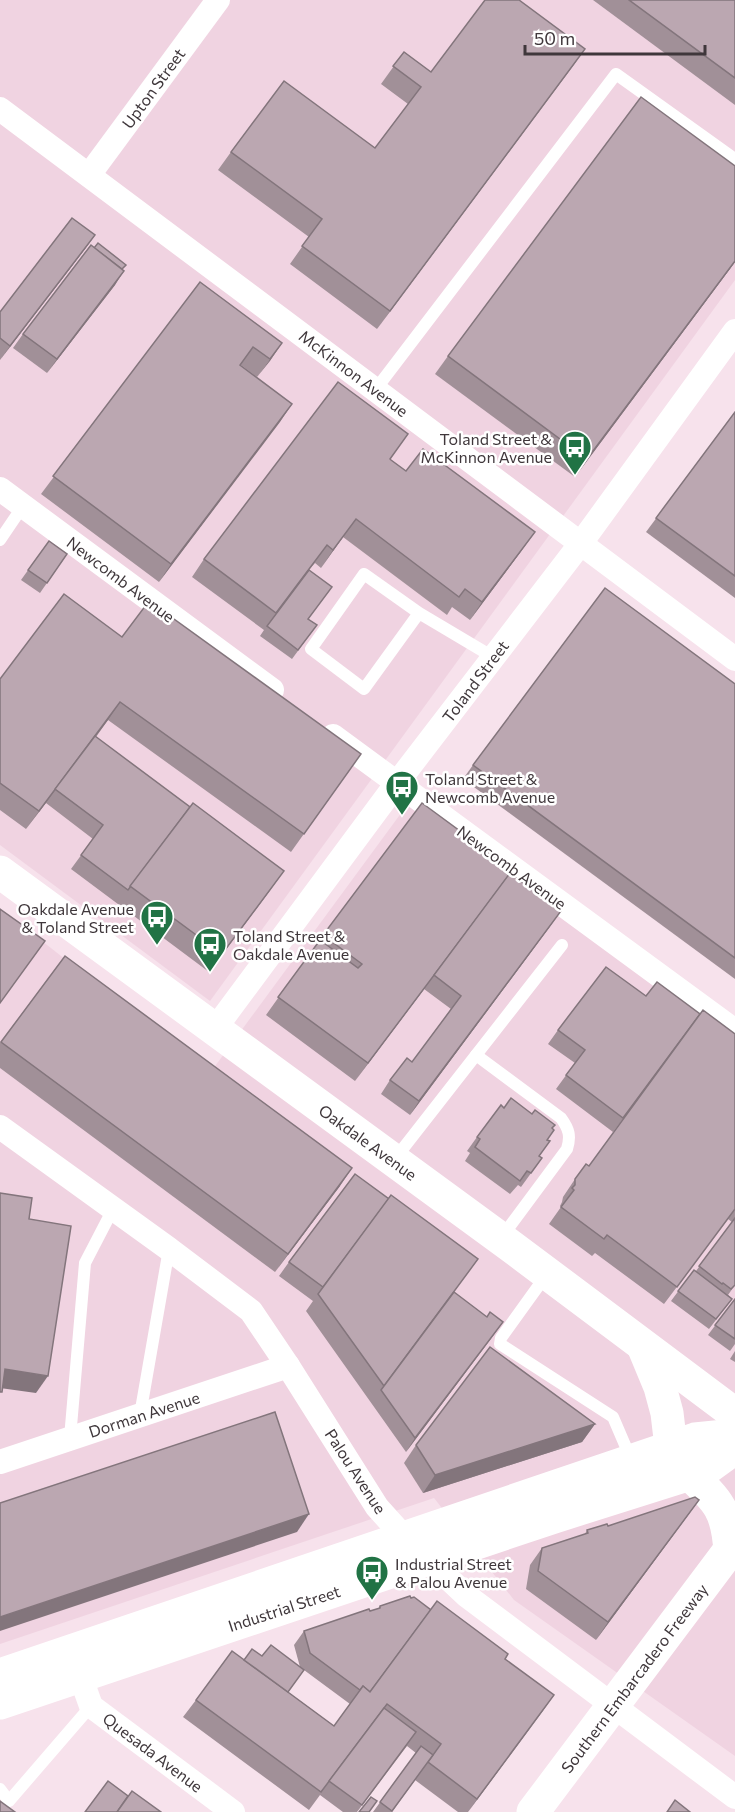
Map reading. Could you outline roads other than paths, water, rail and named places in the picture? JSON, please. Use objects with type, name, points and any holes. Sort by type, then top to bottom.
[{"type":"main road","name":"Oakdale Avenue","points":[[0,872],[735,1414]]},
{"type":"main road","points":[[642,1344],[660,1387],[667,1413],[671,1447]]},
{"type":"main road","name":"Industrial Street","points":[[0,1703],[76,1663],[404,1537],[695,1439],[735,1435]]},
{"type":"main road","name":"Industrial Street","points":[[0,1675],[76,1663],[427,1560],[706,1468],[735,1448]]},
{"type":"main road","points":[[689,1474],[711,1493],[721,1509],[734,1552]]},
{"type":"main road","name":"Southern Embarcadero Freeway","points":[[535,1812],[734,1552]]},
{"type":"main road","name":"Southern Embarcadero Freeway","points":[[551,1812],[734,1552]]},
{"type":"street","name":"Upton Street","points":[[89,175],[218,0]]},
{"type":"street","name":"McKinnon Avenue","points":[[0,109],[735,659]]},
{"type":"street","name":"Toland Street","points":[[214,1030],[397,783],[581,543],[735,331]]},
{"type":"street","name":"Newcomb Avenue","points":[[0,489],[291,705]]},
{"type":"street","name":"Newcomb Avenue","points":[[320,726],[735,1031]]},
{"type":"street","name":"Palou Avenue","points":[[0,1127],[169,1248],[251,1311],[377,1507],[404,1537],[467,1596],[735,1797]]},
{"type":"street","name":"Dorman Avenue","points":[[0,1462],[288,1366]]},
{"type":"street","points":[[535,1812],[734,1552]]},
{"type":"street","name":"Quesada Avenue","points":[[76,1663],[91,1706],[233,1812]]},
{"type":"lane","points":[[376,389],[616,74],[735,159]]},
{"type":"lane","points":[[0,540],[22,506]]},
{"type":"lane","points":[[419,613],[364,689],[311,649],[364,574],[419,613],[493,657]]},
{"type":"lane","points":[[393,1161],[562,945]]},
{"type":"lane","points":[[476,1055],[561,1118],[568,1128],[570,1139],[567,1149],[500,1239]]},
{"type":"lane","points":[[70,1438],[85,1263],[113,1209]]},
{"type":"lane","points":[[140,1415],[169,1248]]},
{"type":"lane","points":[[547,1274],[501,1338],[500,1344],[613,1417],[631,1461]]},
{"type":"lane","points":[[0,1789],[9,1801],[91,1706]]},
{"type":"place","name":"Toland Street & McKinnon Avenue","points":[[575,476]]},
{"type":"place","name":"Toland Street & Newcomb Avenue","points":[[402,816]]},
{"type":"place","name":"Oakdale Avenue & Toland Street","points":[[157,946]]},
{"type":"place","name":"Toland Street & Oakdale Avenue","points":[[210,973]]},
{"type":"place","name":"Industrial Street & Palou Avenue","points":[[372,1601]]}]
